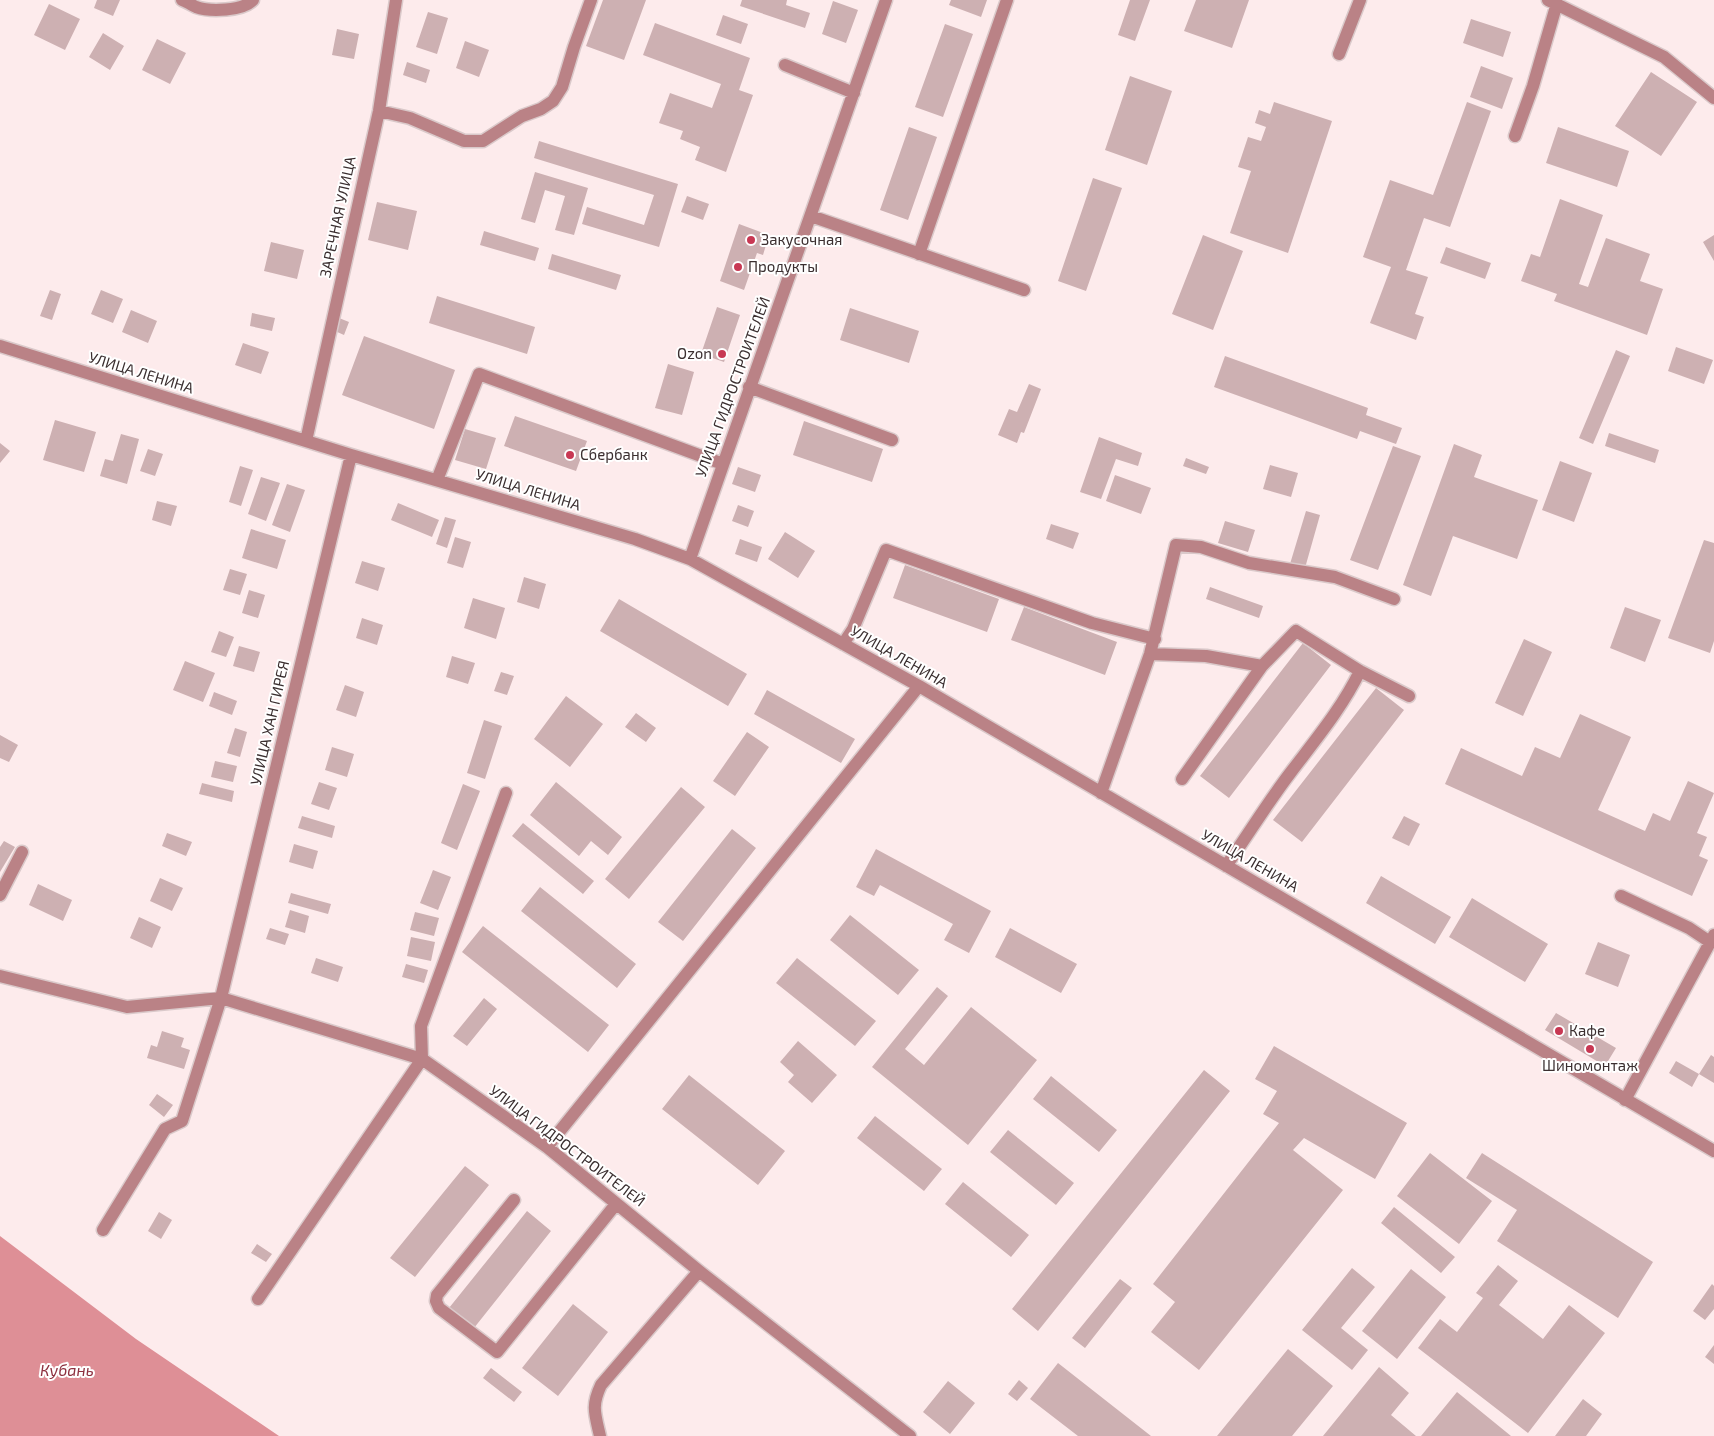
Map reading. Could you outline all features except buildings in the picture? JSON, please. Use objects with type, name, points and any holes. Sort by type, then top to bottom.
[{"type":"street","points":[[182,0],[198,8],[229,10],[249,4],[253,0]]},
{"type":"street","name":"ЗАРЕЧНАЯ УЛИЦА","points":[[306,441],[379,111],[396,0]]},
{"type":"street","points":[[379,111],[410,118],[464,141],[483,141],[522,116],[541,109],[553,101],[562,87],[574,47],[592,0]]},
{"type":"street","name":"УЛИЦА ГИДРОСТРОИТЕЛЕЙ","points":[[690,559],[886,0]]},
{"type":"street","points":[[919,254],[1007,0]]},
{"type":"street","points":[[1339,54],[1360,0]]},
{"type":"street","points":[[1515,136],[1533,86],[1552,2],[1664,57],[1714,98]]},
{"type":"street","points":[[785,65],[854,93]]},
{"type":"street","points":[[811,216],[1024,290]]},
{"type":"street","name":"УЛИЦА ЛЕНИНА","points":[[0,346],[306,441],[635,539],[690,559],[919,686],[1714,1151]]},
{"type":"street","points":[[437,480],[479,374],[722,464]]},
{"type":"street","points":[[749,387],[892,440]]},
{"type":"street","name":"УЛИЦА ХАН ГИРЕЯ","points":[[103,1230],[165,1130],[182,1122],[221,998],[351,454]]},
{"type":"street","points":[[1101,793],[1155,639],[1176,545],[1201,547],[1249,563],[1335,577],[1394,599]]},
{"type":"street","points":[[843,644],[853,629],[886,550],[1092,623],[1155,639]]},
{"type":"street","points":[[1182,779],[1262,666],[1296,631],[1360,671],[1409,696]]},
{"type":"street","points":[[1150,654],[1206,656],[1262,666]]},
{"type":"street","points":[[1226,866],[1291,772],[1339,708],[1360,671]]},
{"type":"street","points":[[547,1147],[919,686]]},
{"type":"street","points":[[258,1299],[422,1059],[421,1026],[506,793]]},
{"type":"street","points":[[0,895],[22,852]]},
{"type":"street","points":[[1621,896],[1712,939],[1625,1100]]},
{"type":"street","points":[[0,976],[128,1007],[221,998],[422,1059]]},
{"type":"street","name":"УЛИЦА ГИДРОСТРОИТЕЛЕЙ","points":[[422,1059],[547,1147],[699,1271],[910,1436]]},
{"type":"street","points":[[514,1200],[437,1295],[436,1301],[440,1308],[497,1352],[616,1204]]},
{"type":"street","points":[[600,1436],[595,1415],[594,1398],[601,1385],[699,1271]]},
{"type":"water","name":"Кубань","points":[[0,1236],[136,1339],[279,1436],[0,1436]]},
{"type":"place","name":"Закусочная","points":[[751,240]]},
{"type":"place","name":"Продукты","points":[[738,267]]},
{"type":"place","name":"Ozon","points":[[722,354]]},
{"type":"place","name":"Сбербанк","points":[[570,455]]},
{"type":"place","name":"Кафе","points":[[1559,1031]]},
{"type":"place","name":"Шиномонтаж","points":[[1590,1049]]}]
